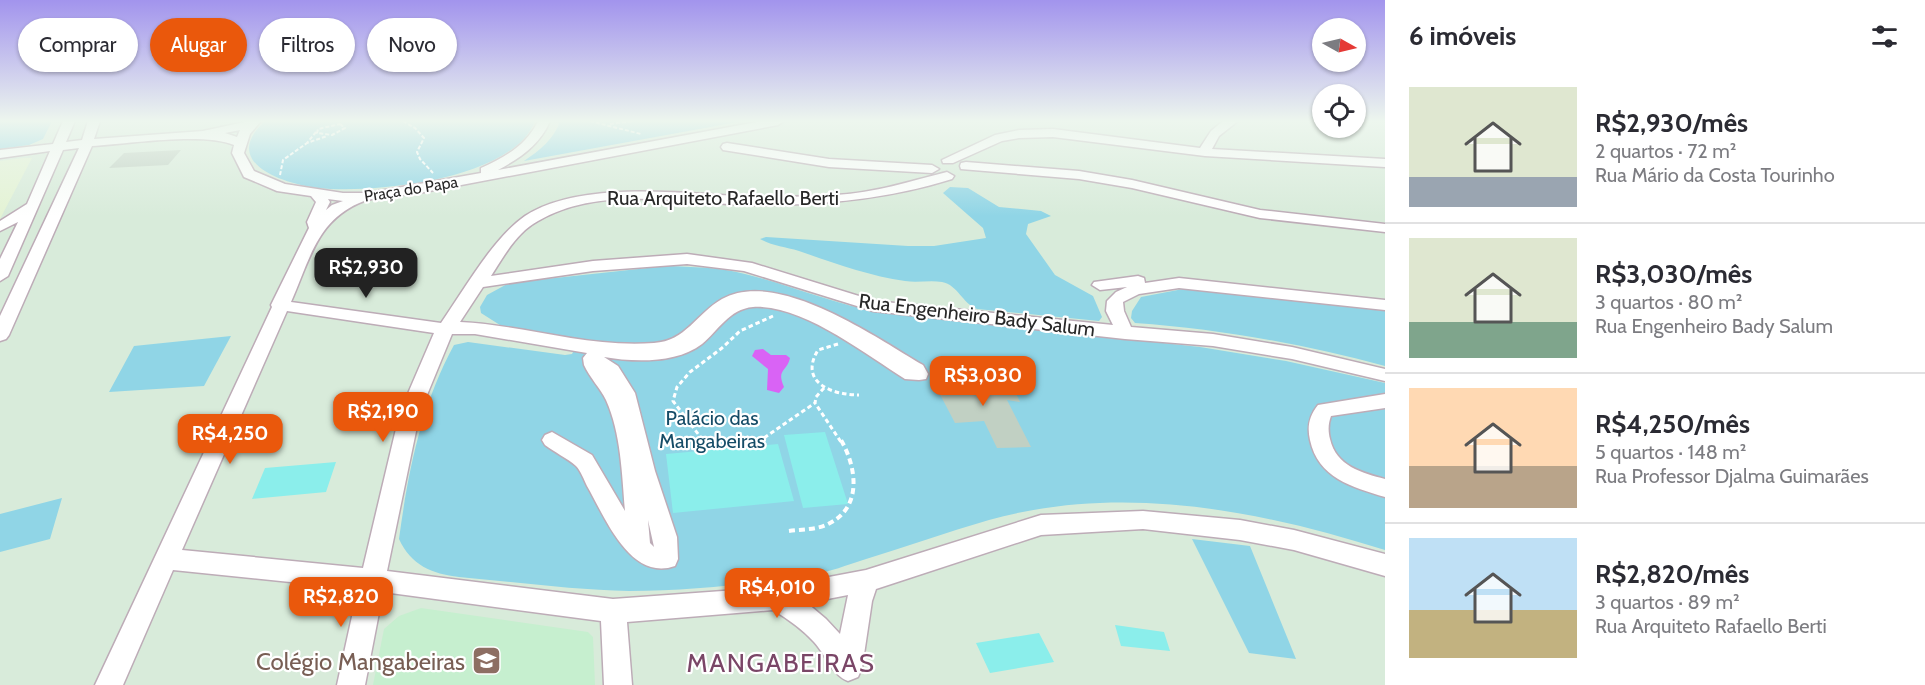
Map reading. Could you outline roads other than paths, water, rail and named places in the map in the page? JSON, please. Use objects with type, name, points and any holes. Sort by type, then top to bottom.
[{"type":"street","points":[[0,276],[56,153]]},
{"type":"street","points":[[0,334],[82,153]]},
{"type":"street","name":"Praça do Papa","points":[[238,153],[249,174],[282,188],[316,194],[368,197],[609,153]]},
{"type":"street","points":[[465,181],[516,153]]},
{"type":"street","points":[[765,153],[829,163],[933,167],[965,153]]},
{"type":"street","points":[[948,160],[965,168],[973,153]]},
{"type":"street","points":[[1221,153],[1385,163]]},
{"type":"street","points":[[933,167],[947,176]]},
{"type":"street","name":"Rua Arquiteto Rafaello Berti","points":[[887,191],[933,167]]},
{"type":"street","name":"Rua Arquiteto Rafaello Berti","points":[[351,685],[393,482],[410,412],[447,328],[510,236],[532,218],[570,203],[620,195],[797,201],[838,199],[926,183],[965,168],[1079,175],[1132,184],[1260,214],[1385,228]]},
{"type":"street","points":[[316,194],[323,202],[314,222],[316,228]]},
{"type":"street","points":[[109,685],[279,305],[316,228],[337,208],[368,197]]},
{"type":"street","points":[[0,227],[33,206]]},
{"type":"street","name":"Rua Engenheiro Bady Salum","points":[[480,282],[593,266],[687,259],[746,266],[873,306],[1125,333]]},
{"type":"street","name":"Rua Engenheiro Bady Salum","points":[[1100,285],[1141,280],[1385,305]]},
{"type":"street","name":"Rua Engenheiro Bady Salum","points":[[1125,333],[1115,311],[1115,301],[1121,294],[1131,289],[1179,283]]},
{"type":"street","points":[[279,305],[447,328],[461,327],[489,331],[593,353],[638,355],[680,348],[695,340],[713,320],[739,304],[758,301],[786,305],[912,374],[919,374],[916,369],[808,309],[787,300],[759,296],[734,300],[711,315],[684,341],[654,348],[593,353],[588,354],[456,334],[447,328]]},
{"type":"street","points":[[462,307],[489,331]]},
{"type":"street","points":[[1125,333],[1213,340],[1258,347],[1385,375]]},
{"type":"street","points":[[552,440],[584,461],[625,532],[641,552],[657,561],[666,560],[665,537],[644,471],[625,393],[611,370],[593,353]]},
{"type":"street","points":[[593,353],[593,366],[615,399],[623,426],[636,506],[638,546]]},
{"type":"street","points":[[1385,401],[1325,410],[1320,415],[1318,423],[1321,448],[1329,462],[1356,479],[1385,488]]},
{"type":"street","points":[[167,559],[374,580],[613,610],[776,598],[866,581],[1041,525],[1143,520],[1240,530],[1294,540],[1385,565]]},
{"type":"street","points":[[851,676],[859,602],[866,581]]},
{"type":"street","points":[[776,598],[812,620],[834,645],[851,676]]},
{"type":"street","points":[[613,610],[618,685]]},
{"type":"place","name":"Colégio Mangabeiras","points":[[486,661]]},
{"type":"district","name":"MANGABEIRAS","points":[[781,663]]},
{"type":"park label","name":"Palácio das Mangabeiras","points":[[712,430]]}]
